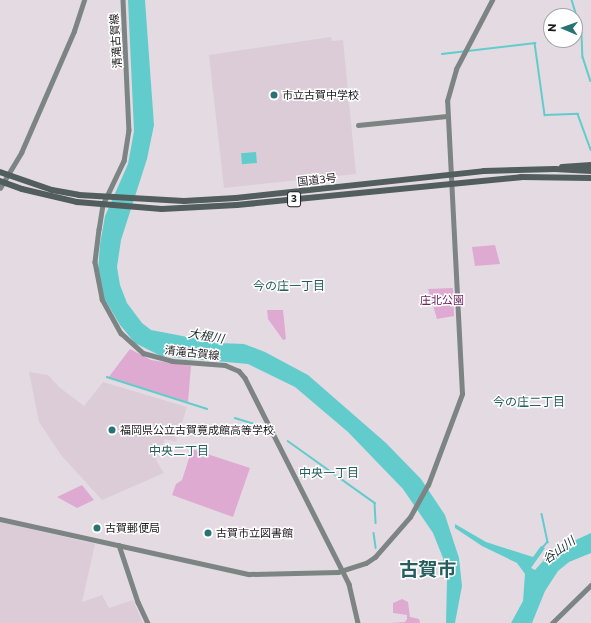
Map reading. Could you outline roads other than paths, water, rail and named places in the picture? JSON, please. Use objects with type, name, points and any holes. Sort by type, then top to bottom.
[{"type":"highway","points":[[555,169],[572,165],[591,165]]},
{"type":"highway","name":"国道3号","points":[[0,172],[52,190],[108,199],[138,200],[236,198],[451,174],[555,169],[591,171]]},
{"type":"highway","name":"国道3号","points":[[1,184],[50,196],[105,205],[135,208],[213,207],[521,177],[591,178]]},
{"type":"street","points":[[1,184],[10,176],[74,31],[84,0]]},
{"type":"street","name":"清滝古賀線","points":[[123,0],[129,130],[124,161],[105,205],[96,251],[96,274],[102,299],[115,323],[130,343],[147,355],[172,361],[220,364],[234,369],[245,378],[349,584],[358,623]]},
{"type":"street","points":[[0,518],[249,574],[342,570],[366,563],[375,557],[415,510],[428,486],[463,388],[447,116],[451,80],[492,0]]},
{"type":"street","points":[[358,125],[447,116]]},
{"type":"street","points":[[119,545],[138,602],[148,623]]},
{"type":"street","points":[[552,623],[591,584]]},
{"type":"water","points":[[128,0],[145,0],[154,125],[147,159],[121,240],[117,267],[120,285],[127,303],[142,323],[151,330],[219,343],[244,344],[265,352],[308,375],[386,443],[421,479],[445,515],[459,558],[462,586],[455,623],[446,623],[447,580],[443,558],[433,533],[403,489],[348,432],[295,387],[248,364],[161,356],[135,343],[120,325],[104,298],[98,271],[100,244],[105,216],[128,164],[134,131]]},
{"type":"water","points":[[256,152],[257,163],[242,164],[241,153]]},
{"type":"water","name":"谷山川","points":[[455,524],[486,542],[533,557],[541,546],[545,548],[531,568],[535,570],[552,551],[591,533],[591,553],[569,562],[558,571],[545,591],[532,623],[511,623],[523,601],[525,574],[517,563],[482,546],[455,528]]},
{"type":"waterway","points":[[572,0],[582,33],[583,57],[591,81]]},
{"type":"waterway","points":[[442,54],[535,43],[545,115],[578,114],[591,150]]},
{"type":"waterway","points":[[107,377],[207,409]]},
{"type":"waterway","points":[[235,418],[264,427]]},
{"type":"waterway","points":[[288,441],[375,503],[376,523]]},
{"type":"waterway","name":"谷山川","points":[[542,514],[548,542],[542,549]]},
{"type":"waterway","points":[[374,533],[376,548]]},
{"type":"place","name":"市立古賀中学校","points":[[274,95]]},
{"type":"place","name":"福岡県公立古賀竟成館高等学校","points":[[112,430]]},
{"type":"place","name":"古賀郵便局","points":[[97,528]]},
{"type":"place","name":"古賀市立図書館","points":[[208,533]]},
{"type":"district","name":"今の庄一丁目","points":[[289,286]]},
{"type":"district","name":"今の庄二丁目","points":[[529,402]]},
{"type":"district","name":"中央二丁目","points":[[179,451]]},
{"type":"district","name":"中央一丁目","points":[[329,473]]},
{"type":"district","name":"古賀市","points":[[428,569]]},
{"type":"park label","name":"庄北公園","points":[[442,300]]},
{"type":"water label","name":"大根川","points":[[206,336]]}]
